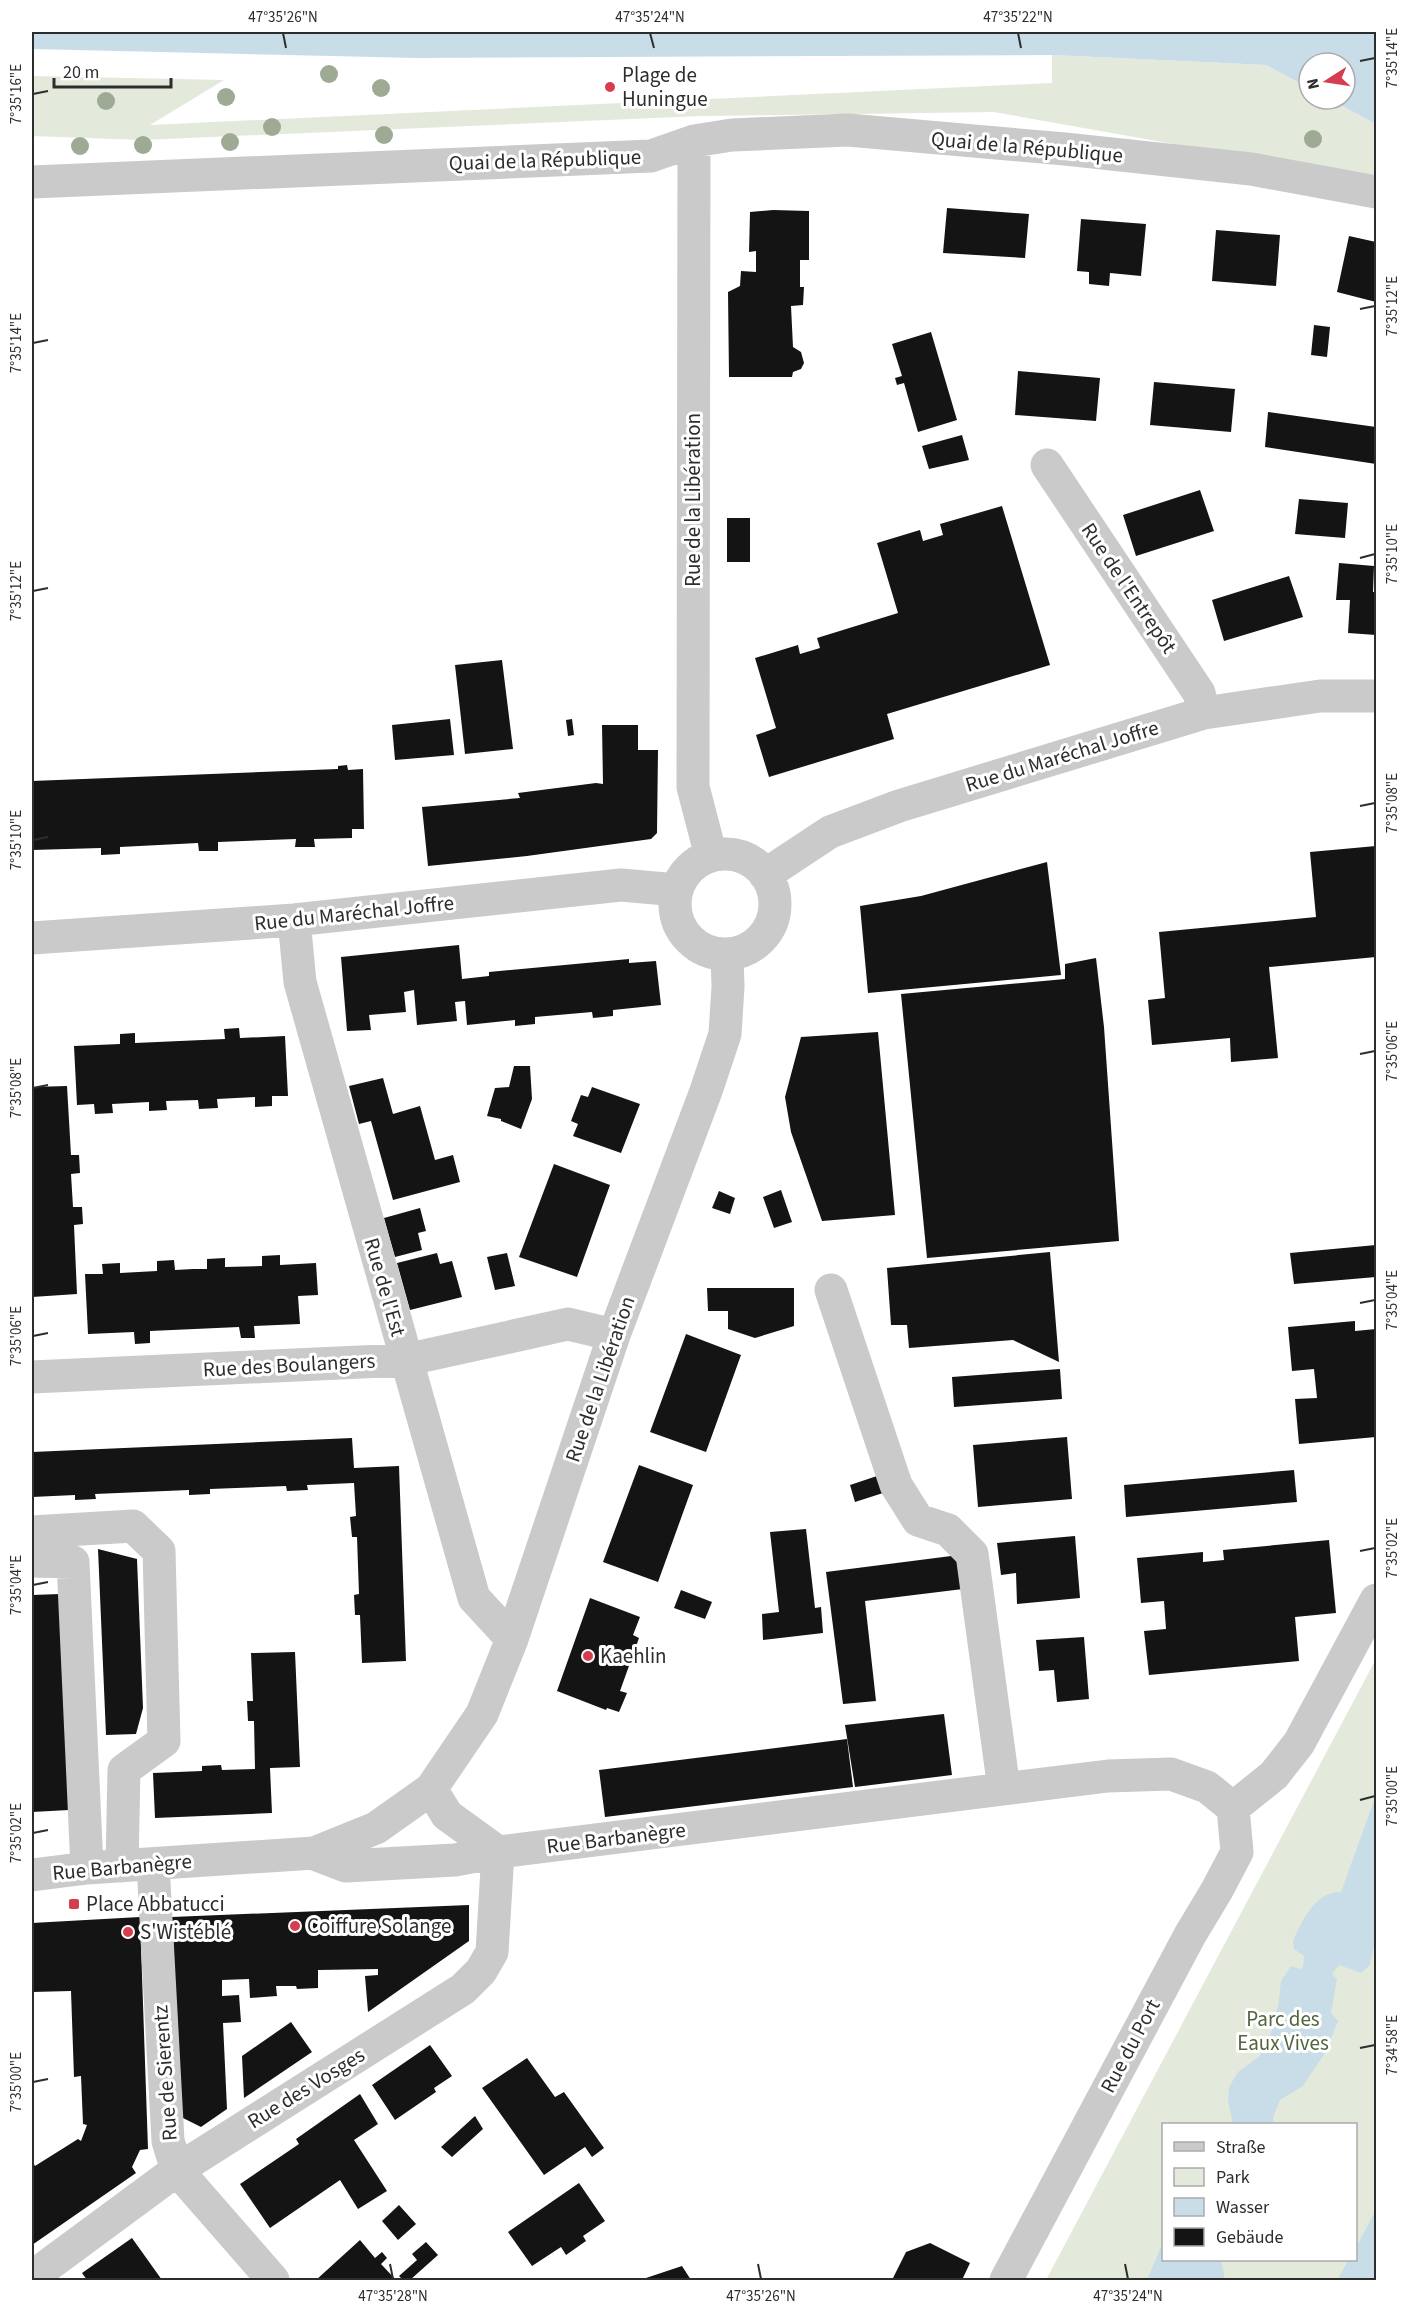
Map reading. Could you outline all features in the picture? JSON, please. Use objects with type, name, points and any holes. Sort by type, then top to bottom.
[{"type":"street","name":"Quai de la République","points":[[32,182],[651,156],[694,141],[732,135],[848,130],[1065,149],[1251,169],[1377,192]]},
{"type":"street","name":"Rue de la Libération","points":[[694,141],[693,787],[711,856]]},
{"type":"street","name":"Rue de l'Entrepôt","points":[[1047,465],[1198,693],[1204,713]]},
{"type":"street","name":"Rue du Maréchal Joffre","points":[[765,874],[830,832],[879,814],[1204,713],[1320,696],[1377,696]]},
{"type":"street","points":[[735,855],[757,866],[765,874],[773,888],[775,903],[773,919],[766,932],[755,944],[742,951],[727,954],[712,952],[697,946],[686,935],[678,921],[675,906],[677,890],[681,878],[699,860],[711,856],[735,855]]},
{"type":"street","name":"Rue du Maréchal Joffre","points":[[32,938],[294,921],[621,885],[677,890]]},
{"type":"street","name":"Rue de l'Est","points":[[294,921],[300,982],[474,1598],[512,1639]]},
{"type":"street","name":"Rue de la Libération","points":[[431,1789],[482,1714],[512,1639],[614,1335],[706,1091],[725,1034],[728,987],[727,954]]},
{"type":"street","points":[[831,1290],[896,1485],[918,1520],[948,1530],[972,1554],[1004,1789]]},
{"type":"street","name":"Rue des Boulangers","points":[[32,1377],[405,1360],[568,1324],[614,1335]]},
{"type":"street","name":"Rue de Sierentz","points":[[32,1532],[133,1526],[159,1551],[164,1741],[124,1770],[168,2141],[177,2170],[273,2280]]},
{"type":"street","points":[[32,1561],[73,1562],[87,1868]]},
{"type":"street","points":[[1233,1808],[1274,1775],[1299,1743],[1377,1600]]},
{"type":"street","name":"Rue Barbanègre","points":[[312,1853],[346,1866],[455,1860],[498,1852],[1108,1776],[1171,1774],[1207,1787],[1233,1808]]},
{"type":"street","points":[[431,1789],[447,1815],[498,1852]]},
{"type":"street","name":"Rue Barbanègre","points":[[32,1875],[87,1868],[312,1853],[376,1828],[431,1789]]},
{"type":"street","name":"Rue du Port","points":[[1006,2280],[1190,1935],[1237,1852],[1233,1808]]},
{"type":"street","name":"Rue des Vosges","points":[[32,2277],[177,2170],[470,1983],[482,1971],[492,1952],[498,1852]]},
{"type":"green space","points":[[1052,55],[1266,65],[1297,82],[1297,111],[1352,111],[1376,124],[1376,180],[994,112],[701,116],[142,140],[32,136],[32,76],[224,80],[150,125],[1052,83]]},
{"type":"green space","name":"Parc des Eaux Vives","points":[[1376,1659],[1376,2209],[1357,2245],[1357,2123],[1162,2123],[1162,2261],[1347,2261],[1337,2280],[1046,2280]]},
{"type":"water","points":[[32,32],[1376,32],[1376,124],[1352,111],[1357,111],[1357,51],[1297,51],[1297,82],[1266,65],[1052,55],[417,58],[32,49]]},
{"type":"water","points":[[1376,1795],[1376,1937],[1370,1965],[1361,1973],[1339,1965],[1332,1974],[1337,1979],[1331,2013],[1338,2021],[1325,2053],[1303,2086],[1280,2100],[1273,2117],[1274,2123],[1233,2123],[1228,2101],[1229,2087],[1238,2072],[1260,2056],[1270,2036],[1278,2007],[1281,1981],[1291,1966],[1300,1969],[1303,1967],[1304,1956],[1294,1949],[1293,1941],[1311,1908],[1324,1896],[1341,1892]]},
{"type":"water","points":[[1376,2209],[1376,2280],[1337,2280],[1347,2261],[1357,2261],[1357,2245]]},
{"type":"water","points":[[1162,2244],[1162,2261],[1221,2261],[1225,2280],[1147,2280]]},
{"type":"building","points":[[947,208],[1029,214],[1025,258],[943,253]]},
{"type":"building","points":[[809,211],[809,260],[800,260],[800,287],[804,287],[803,305],[791,306],[793,347],[801,352],[804,363],[801,369],[793,372],[792,377],[729,377],[728,292],[740,286],[741,271],[756,272],[756,251],[749,252],[750,212]]},
{"type":"building","points":[[1081,219],[1146,224],[1141,276],[1110,273],[1109,286],[1089,284],[1089,272],[1077,271]]},
{"type":"building","points":[[1216,230],[1280,235],[1276,286],[1212,281]]},
{"type":"building","points":[[1349,236],[1376,242],[1376,302],[1337,292]]},
{"type":"building","points":[[1314,325],[1330,327],[1327,357],[1311,355]]},
{"type":"building","points":[[931,332],[957,420],[918,432],[904,383],[897,385],[895,378],[902,376],[892,344]]},
{"type":"building","points":[[1018,371],[1100,378],[1096,421],[1015,415]]},
{"type":"building","points":[[1154,382],[1235,389],[1231,432],[1150,425]]},
{"type":"building","points":[[1268,412],[1376,427],[1376,464],[1265,447]]},
{"type":"building","points":[[962,435],[969,460],[929,469],[922,446]]},
{"type":"building","points":[[1200,490],[1214,531],[1136,556],[1123,515]]},
{"type":"building","points":[[1299,499],[1348,503],[1345,538],[1295,534]]},
{"type":"building","points":[[1002,506],[1050,665],[887,714],[894,739],[769,777],[756,735],[776,728],[755,658],[798,645],[800,654],[820,648],[817,638],[898,613],[877,543],[920,530],[923,541],[943,535],[940,524]]},
{"type":"building","points":[[727,518],[750,518],[750,562],[727,562]]},
{"type":"building","points":[[1339,563],[1374,566],[1376,635],[1348,633],[1350,600],[1336,600]]},
{"type":"building","points":[[1289,576],[1303,617],[1224,641],[1212,600]]},
{"type":"building","points":[[502,660],[513,749],[465,754],[455,665]]},
{"type":"building","points":[[450,719],[454,755],[395,760],[392,725]]},
{"type":"building","points":[[572,719],[574,735],[568,736],[566,720]]},
{"type":"building","points":[[602,725],[638,725],[638,750],[658,750],[657,833],[651,839],[527,856],[428,866],[422,807],[520,798],[518,793],[603,784]]},
{"type":"building","points":[[347,765],[348,770],[363,769],[364,829],[352,829],[352,838],[314,839],[315,847],[295,847],[296,839],[218,842],[218,851],[199,851],[198,843],[120,847],[120,854],[101,855],[101,848],[32,850],[32,781],[338,769],[338,766]]},
{"type":"building","points":[[1376,846],[1376,957],[1269,967],[1278,1058],[1231,1062],[1230,1038],[1152,1045],[1148,1000],[1165,998],[1159,932],[1316,917],[1310,852]]},
{"type":"building","points":[[1047,862],[1061,975],[868,993],[860,906],[921,896]]},
{"type":"building","points":[[459,945],[462,979],[489,976],[489,972],[629,959],[629,963],[656,961],[661,1005],[613,1010],[613,1016],[593,1018],[592,1012],[535,1017],[535,1024],[515,1026],[515,1020],[467,1025],[465,1001],[455,1002],[457,1021],[417,1025],[414,990],[404,992],[406,1012],[369,1015],[371,1030],[347,1031],[341,957]]},
{"type":"building","points":[[1096,958],[1104,1027],[1119,1241],[927,1258],[901,994],[1065,979],[1065,964]]},
{"type":"building","points":[[239,1028],[240,1038],[285,1036],[288,1096],[272,1096],[272,1106],[255,1107],[255,1097],[217,1099],[218,1108],[199,1109],[198,1100],[166,1101],[167,1110],[149,1111],[149,1102],[112,1104],[113,1113],[95,1114],[94,1104],[77,1105],[74,1046],[120,1044],[120,1034],[135,1033],[135,1043],[225,1039],[224,1029]]},
{"type":"building","points":[[878,1032],[895,1215],[822,1221],[791,1132],[785,1097],[801,1037]]},
{"type":"building","points":[[514,1066],[530,1066],[532,1099],[521,1129],[501,1119],[487,1116],[495,1088],[509,1087]]},
{"type":"building","points":[[383,1078],[393,1114],[420,1106],[435,1160],[453,1155],[460,1182],[393,1200],[371,1121],[359,1124],[349,1086]]},
{"type":"building","points":[[67,1086],[71,1155],[79,1155],[80,1173],[71,1174],[73,1207],[82,1207],[83,1224],[74,1225],[77,1294],[32,1297],[32,1087]]},
{"type":"building","points":[[592,1087],[640,1104],[621,1153],[573,1136],[578,1124],[571,1121],[581,1095],[588,1097]]},
{"type":"building","points":[[554,1164],[610,1185],[577,1277],[519,1257]]},
{"type":"building","points":[[781,1190],[792,1222],[774,1228],[763,1197]]},
{"type":"building","points":[[719,1191],[735,1198],[730,1214],[712,1208]]},
{"type":"building","points":[[420,1208],[426,1231],[418,1233],[422,1250],[395,1257],[384,1218]]},
{"type":"building","points":[[1376,1245],[1376,1277],[1294,1284],[1290,1253]]},
{"type":"building","points":[[1050,1252],[1059,1362],[1013,1340],[909,1348],[907,1325],[891,1325],[887,1268]]},
{"type":"building","points":[[437,1253],[440,1264],[452,1261],[462,1297],[410,1310],[397,1263]]},
{"type":"building","points":[[507,1253],[515,1286],[495,1290],[487,1257]]},
{"type":"building","points":[[280,1255],[280,1265],[316,1263],[318,1295],[298,1296],[300,1324],[254,1326],[255,1338],[241,1338],[239,1327],[150,1331],[150,1343],[135,1344],[134,1332],[88,1334],[85,1274],[103,1274],[102,1264],[120,1263],[120,1273],[157,1271],[157,1261],[174,1260],[175,1270],[207,1269],[207,1259],[225,1258],[225,1267],[262,1266],[262,1256]]},
{"type":"building","points":[[707,1288],[794,1288],[794,1326],[755,1338],[728,1329],[728,1311],[708,1311]]},
{"type":"building","points":[[1355,1321],[1355,1331],[1376,1329],[1376,1437],[1299,1444],[1295,1399],[1317,1398],[1314,1369],[1292,1371],[1288,1327]]},
{"type":"building","points":[[686,1334],[741,1355],[706,1452],[650,1432]]},
{"type":"building","points":[[1060,1369],[1062,1399],[954,1407],[952,1377]]},
{"type":"building","points":[[1067,1437],[1072,1499],[978,1507],[973,1445]]},
{"type":"building","points":[[352,1438],[354,1468],[399,1466],[406,1661],[362,1663],[360,1615],[355,1615],[354,1595],[359,1594],[357,1537],[352,1537],[350,1517],[356,1516],[354,1483],[307,1485],[308,1490],[287,1491],[286,1486],[210,1489],[210,1494],[189,1495],[189,1490],[95,1494],[96,1499],[75,1500],[75,1495],[32,1497],[32,1452]]},
{"type":"building","points":[[639,1465],[693,1485],[658,1582],[603,1562]]},
{"type":"building","points":[[1294,1470],[1297,1502],[1126,1517],[1124,1485]]},
{"type":"building","points":[[877,1476],[883,1493],[855,1502],[850,1485]]},
{"type":"building","points":[[806,1529],[815,1608],[821,1607],[823,1633],[763,1640],[762,1614],[779,1612],[770,1532]]},
{"type":"building","points":[[1075,1536],[1080,1598],[1017,1604],[1016,1573],[1001,1575],[997,1543]]},
{"type":"building","points":[[1329,1540],[1336,1613],[1295,1617],[1299,1661],[1149,1675],[1144,1631],[1166,1629],[1164,1601],[1141,1603],[1137,1558],[1203,1552],[1203,1562],[1224,1560],[1223,1550]]},
{"type":"building","points":[[98,1549],[137,1559],[143,1708],[136,1734],[106,1735]]},
{"type":"building","points":[[959,1555],[963,1589],[865,1601],[876,1701],[843,1704],[826,1572]]},
{"type":"building","points":[[681,1590],[712,1602],[705,1619],[674,1608]]},
{"type":"building","points":[[60,1594],[69,1810],[32,1812],[32,1595]]},
{"type":"building","points":[[590,1598],[640,1617],[633,1635],[639,1638],[620,1691],[627,1693],[619,1712],[607,1708],[606,1710],[557,1691]]},
{"type":"building","points":[[1084,1637],[1089,1699],[1057,1702],[1054,1670],[1039,1671],[1036,1640]]},
{"type":"building","points":[[295,1652],[300,1767],[270,1768],[272,1813],[155,1818],[153,1773],[202,1771],[202,1766],[221,1765],[222,1770],[255,1769],[254,1721],[248,1721],[247,1701],[253,1701],[251,1653]]},
{"type":"building","points":[[944,1714],[952,1775],[855,1787],[845,1725]]},
{"type":"building","points":[[847,1739],[853,1787],[605,1817],[599,1770]]},
{"type":"building","points":[[469,1905],[469,1941],[368,2012],[365,1976],[378,1975],[378,1969],[318,1970],[318,1988],[297,1989],[296,1986],[276,1986],[277,1996],[250,1998],[249,1979],[222,1980],[222,1996],[239,1995],[241,2022],[223,2023],[227,2109],[201,2127],[181,2117],[172,1917]]},
{"type":"building","points":[[140,1917],[148,2149],[140,2150],[132,2167],[136,2173],[32,2245],[32,2161],[35,2166],[78,2139],[81,2141],[87,2125],[83,2124],[81,2076],[74,2077],[71,1991],[32,1992],[32,1923]]},
{"type":"building","points":[[291,2022],[312,2052],[244,2098],[242,2056]]},
{"type":"building","points":[[430,2045],[452,2076],[434,2088],[436,2092],[395,2120],[372,2085]]},
{"type":"building","points":[[527,2058],[555,2097],[564,2092],[604,2148],[592,2157],[585,2147],[544,2175],[482,2088]]},
{"type":"building","points":[[360,2094],[378,2124],[354,2140],[387,2191],[358,2209],[340,2180],[270,2228],[240,2184],[299,2144],[296,2139]]},
{"type":"building","points":[[475,2116],[483,2129],[452,2157],[441,2147]]},
{"type":"building","points":[[579,2183],[605,2221],[583,2236],[586,2241],[566,2255],[561,2247],[532,2266],[508,2232]]},
{"type":"building","points":[[399,2205],[416,2224],[398,2240],[382,2221]]},
{"type":"building","points":[[132,2238],[162,2280],[87,2280],[82,2273]]},
{"type":"building","points":[[360,2240],[375,2258],[382,2252],[387,2258],[381,2264],[396,2280],[316,2280]]},
{"type":"building","points":[[426,2242],[438,2255],[410,2280],[403,2280],[399,2276],[417,2260],[412,2254]]},
{"type":"building","points":[[930,2243],[970,2263],[962,2280],[892,2280],[906,2252]]},
{"type":"building","points":[[682,2266],[691,2280],[640,2280]]},
{"type":"place","name":"Plage de Huningue","points":[[610,87]]},
{"type":"place","name":"Kaehlin","points":[[588,1656]]},
{"type":"place","name":"Place Abbatucci","points":[[74,1904]]},
{"type":"place","name":"Coiffure Solange","points":[[295,1926]]},
{"type":"place","name":"S'Wistéblé","points":[[128,1932]]}]
